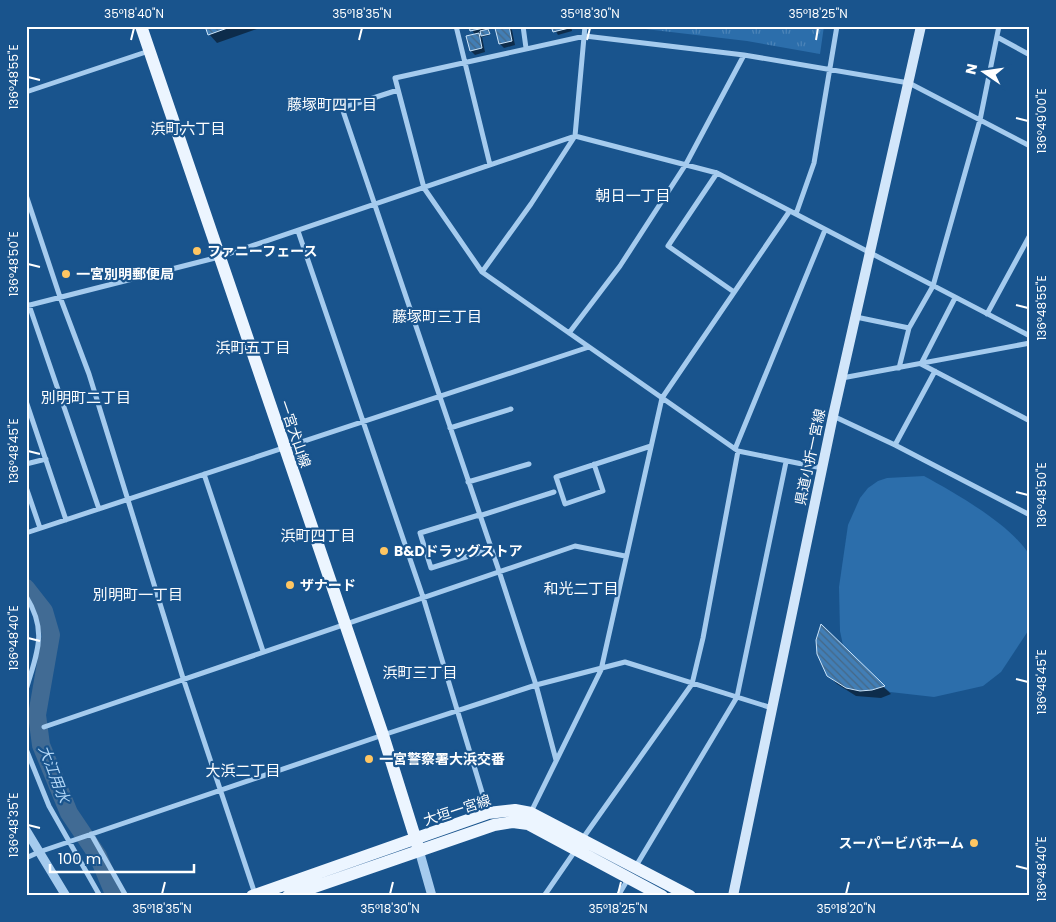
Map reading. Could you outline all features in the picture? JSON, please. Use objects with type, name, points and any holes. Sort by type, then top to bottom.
[{"type":"main road","name":"一宮犬山線","points":[[141,26],[283,447],[383,735],[418,845]]},
{"type":"main road","name":"県道小折一宮線","points":[[733,896],[833,416],[921,26]]},
{"type":"main road","name":"大垣一宮線","points":[[288,896],[418,845],[488,813],[515,810],[531,813],[633,872],[690,896]]},
{"type":"main road","name":"大垣一宮線","points":[[254,895],[418,845],[494,825],[513,822],[528,824],[580,843]]},
{"type":"main road","name":"大垣一宮線","points":[[633,872],[662,896]]},
{"type":"street","points":[[456,26],[490,165]]},
{"type":"street","points":[[523,26],[526,48]]},
{"type":"street","points":[[482,272],[575,136],[585,26]]},
{"type":"street","points":[[796,214],[814,163],[837,26]]},
{"type":"street","points":[[899,368],[908,328],[933,286],[980,120],[999,26]]},
{"type":"street","points":[[822,468],[786,462],[737,450],[482,272],[424,188],[395,78],[585,36],[744,54],[909,83],[1030,146]]},
{"type":"street","points":[[997,37],[1030,55]]},
{"type":"street","points":[[26,92],[150,51]]},
{"type":"street","points":[[569,333],[620,266],[686,164],[744,54]]},
{"type":"street","points":[[398,90],[342,108],[499,571],[536,685],[556,760]]},
{"type":"street","points":[[98,509],[28,305],[220,257],[575,136],[686,164],[717,174],[1030,336]]},
{"type":"street","points":[[717,174],[668,246],[734,292]]},
{"type":"street","points":[[26,195],[60,297],[89,374],[130,500],[183,678],[254,895]]},
{"type":"street","points":[[531,813],[601,670],[614,618],[625,556],[662,398],[789,212]]},
{"type":"street","points":[[544,896],[692,684],[703,638],[737,450],[825,230]]},
{"type":"street","points":[[298,231],[423,597],[488,813]]},
{"type":"street","points":[[986,314],[1030,235]]},
{"type":"street","points":[[921,364],[955,298]]},
{"type":"street","points":[[856,317],[908,328]]},
{"type":"street","points":[[842,378],[1030,343]]},
{"type":"street","points":[[26,533],[589,347]]},
{"type":"street","points":[[921,364],[1030,421]]},
{"type":"street","points":[[895,445],[935,371]]},
{"type":"street","points":[[26,401],[66,520]]},
{"type":"street","points":[[450,428],[511,409]]},
{"type":"street","points":[[833,416],[895,445],[1030,515]]},
{"type":"street","points":[[594,464],[603,491],[565,504],[556,477],[594,464],[651,446]]},
{"type":"street","points":[[26,464],[46,459]]},
{"type":"street","points":[[618,896],[737,697],[786,462]]},
{"type":"street","points":[[468,482],[529,464]]},
{"type":"street","points":[[204,474],[264,651]]},
{"type":"street","points":[[26,487],[40,528]]},
{"type":"street","points":[[491,549],[432,568],[420,533],[554,492]]},
{"type":"street","points":[[44,727],[183,678],[575,546],[625,556]]},
{"type":"street","points":[[26,596],[35,610],[40,625],[38,645],[26,690]]},
{"type":"street","points":[[26,858],[71,841],[456,711],[536,685],[601,670],[624,662],[772,708]]},
{"type":"street","points":[[26,749],[50,806],[100,896]]},
{"type":"street","points":[[26,830],[66,896]]},
{"type":"street","points":[[89,835],[126,896]]},
{"type":"street","points":[[418,845],[432,896]]},
{"type":"green space","points":[[620,26],[824,26],[820,54],[747,41]]},
{"type":"green space","points":[[924,476],[997,522],[1022,544],[1030,556],[1030,628],[1001,672],[983,686],[934,697],[890,692],[876,683],[844,650],[840,631],[839,587],[848,525],[860,498],[868,488],[878,481],[887,478]]},
{"type":"building","points":[[205,26],[233,26],[208,35]]},
{"type":"building","points":[[469,26],[483,26],[484,28],[470,31]]},
{"type":"building","points":[[509,26],[512,41],[499,44],[495,28]]},
{"type":"building","points":[[551,26],[568,26],[569,28],[553,32]]},
{"type":"building","points":[[488,29],[490,34],[481,36],[480,31]]},
{"type":"building","points":[[479,33],[482,48],[470,51],[466,36]]},
{"type":"building","points":[[821,624],[885,686],[860,691],[846,688],[827,676],[817,654],[816,640]]},
{"type":"waterway","name":"大江用水","points":[[26,588],[44,611],[51,635],[37,715],[41,745],[69,813],[98,856],[115,896]]},
{"type":"place","name":"ファニーフェース","points":[[197,251]]},
{"type":"place","name":"一宮別明郵便局","points":[[66,274]]},
{"type":"place","name":"B&Dドラッグストア","points":[[384,551]]},
{"type":"place","name":"ザナード","points":[[290,585]]},
{"type":"place","name":"一宮警察署大浜交番","points":[[369,759]]},
{"type":"place","name":"スーパービバホーム","points":[[974,843]]},
{"type":"district","name":"藤塚町四丁目","points":[[332,105]]},
{"type":"district","name":"浜町六丁目","points":[[188,129]]},
{"type":"district","name":"朝日一丁目","points":[[633,196]]},
{"type":"district","name":"藤塚町三丁目","points":[[437,317]]},
{"type":"district","name":"浜町五丁目","points":[[253,348]]},
{"type":"district","name":"別明町二丁目","points":[[86,398]]},
{"type":"district","name":"浜町四丁目","points":[[318,536]]},
{"type":"district","name":"和光二丁目","points":[[581,589]]},
{"type":"district","name":"別明町一丁目","points":[[138,595]]},
{"type":"district","name":"浜町三丁目","points":[[420,673]]},
{"type":"district","name":"大浜二丁目","points":[[243,771]]}]
